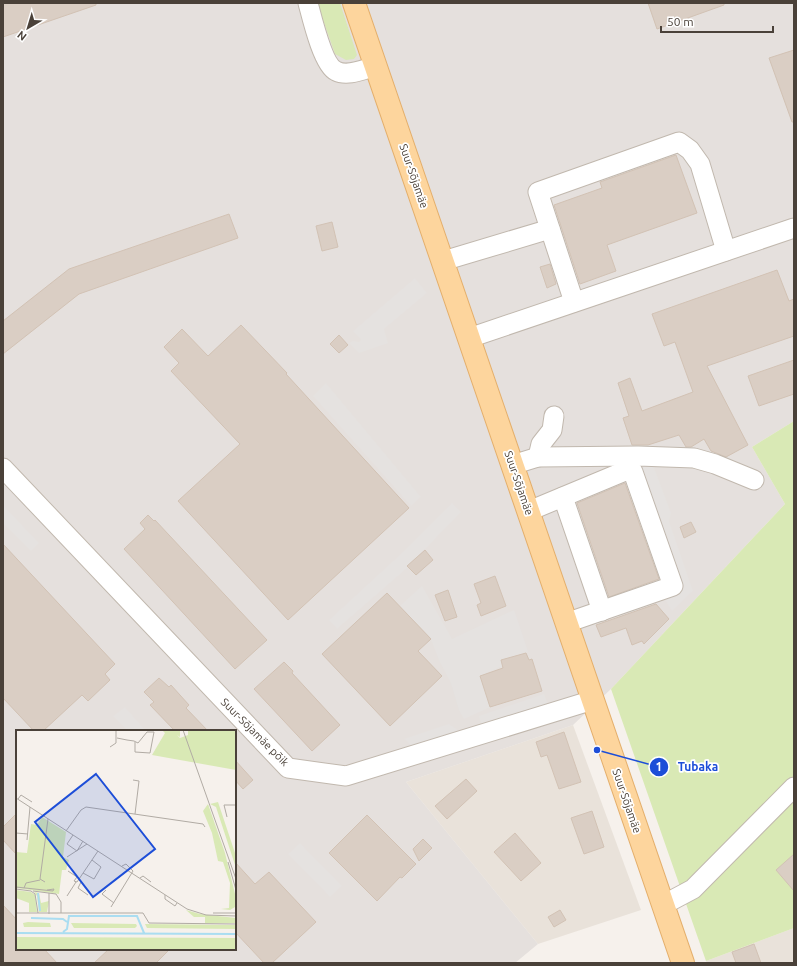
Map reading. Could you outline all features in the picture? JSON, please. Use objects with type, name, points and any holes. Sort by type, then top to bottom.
[{"type":"main road","name":"Suur-Sõjamäe","points":[[354,3],[683,963]]},
{"type":"street","points":[[308,3],[325,59],[336,71],[350,73],[376,66]]},
{"type":"street","points":[[574,302],[538,192],[679,142],[690,150],[700,164],[726,251]]},
{"type":"street","points":[[469,338],[794,228]]},
{"type":"street","points":[[443,261],[550,229]]},
{"type":"street","points":[[538,457],[541,444],[552,430],[554,416]]},
{"type":"street","points":[[512,465],[538,457],[638,456],[694,458],[715,464],[754,480]]},
{"type":"street","name":"Suur-Sõjamäe põik","points":[[3,468],[288,768],[346,776],[593,700]]},
{"type":"street","points":[[529,511],[625,471],[633,472],[673,586],[566,623]]},
{"type":"street","points":[[563,497],[602,611]]},
{"type":"street","points":[[663,906],[693,890],[794,788]]},
{"type":"shaded area","points":[[3,3],[794,3],[794,421],[752,447],[785,504],[611,689],[573,725],[406,782],[538,944],[515,963],[3,963]]},
{"type":"shaded area","points":[[415,278],[427,293],[384,329],[388,343],[359,353],[349,343],[353,341],[359,342],[361,340],[353,331]]},
{"type":"shaded area","points":[[326,383],[421,497],[411,506],[313,396]]},
{"type":"shaded area","points":[[653,465],[671,513],[669,521],[693,591],[672,611],[658,588],[661,586],[625,481],[624,466]]},
{"type":"shaded area","points":[[452,503],[461,512],[406,569],[337,629],[329,620],[405,550]]},
{"type":"shaded area","points":[[3,505],[39,543],[31,551],[3,523]]},
{"type":"shaded area","points":[[422,586],[452,639],[514,610],[528,652],[501,660],[502,666],[480,676],[490,707],[464,719],[459,710],[451,683],[439,660],[431,639],[400,606]]},
{"type":"shaded area","points":[[544,694],[548,705],[482,727],[479,716]]},
{"type":"shaded area","points":[[125,707],[145,730],[127,730],[113,716]]},
{"type":"shaded area","points":[[449,724],[461,732],[413,747],[404,739]]},
{"type":"shaded area","points":[[573,725],[641,910],[538,944],[406,782]]},
{"type":"shaded area","points":[[300,843],[342,886],[330,897],[288,854]]},
{"type":"shaded area","points":[[794,928],[794,963],[707,963],[706,961]]},
{"type":"green space","points":[[317,3],[340,3],[357,55],[354,59],[346,60],[335,54]]},
{"type":"green space","points":[[794,421],[794,928],[706,961],[611,689],[785,504],[752,447]]},
{"type":"building","points":[[3,3],[96,3],[96,5],[3,37]]},
{"type":"building","points":[[648,3],[724,3],[724,5],[657,29]]},
{"type":"building","points":[[794,50],[794,122],[792,122],[769,58]]},
{"type":"building","points":[[676,155],[697,213],[607,245],[616,271],[580,284],[554,205],[602,188],[600,182]]},
{"type":"building","points":[[229,214],[238,238],[79,294],[3,354],[3,321],[69,269]]},
{"type":"building","points":[[332,222],[338,247],[322,251],[316,226]]},
{"type":"building","points":[[550,264],[556,284],[547,288],[540,267]]},
{"type":"building","points":[[777,270],[789,301],[794,299],[794,336],[707,366],[748,445],[726,457],[711,451],[704,439],[691,447],[686,447],[679,435],[648,445],[632,445],[623,418],[629,416],[618,383],[630,378],[642,411],[693,392],[675,342],[664,346],[652,314]]},
{"type":"building","points":[[241,325],[287,373],[286,374],[409,508],[288,620],[178,501],[240,444],[171,371],[179,363],[164,347],[182,329],[208,356]]},
{"type":"building","points":[[339,335],[348,345],[339,353],[330,344]]},
{"type":"building","points":[[794,360],[794,394],[759,406],[748,376]]},
{"type":"building","points":[[625,483],[659,579],[609,597],[577,503]]},
{"type":"building","points":[[148,515],[154,521],[155,520],[267,640],[235,669],[124,549],[145,529],[140,523]]},
{"type":"building","points":[[691,522],[696,532],[684,538],[680,527]]},
{"type":"building","points":[[3,544],[115,664],[105,674],[110,680],[88,701],[82,695],[44,730],[33,730],[3,698]]},
{"type":"building","points":[[425,550],[433,560],[416,575],[407,566]]},
{"type":"building","points":[[495,576],[506,606],[481,616],[477,605],[481,603],[474,584]]},
{"type":"building","points":[[448,590],[457,617],[445,621],[435,595]]},
{"type":"building","points":[[387,593],[431,639],[418,651],[442,676],[390,726],[322,654]]},
{"type":"building","points":[[656,604],[669,619],[644,644],[642,641],[632,645],[626,628],[601,637],[596,625]]},
{"type":"building","points":[[526,653],[529,660],[532,659],[542,691],[490,707],[480,676],[503,668],[501,660]]},
{"type":"building","points":[[284,662],[293,671],[292,673],[340,725],[312,751],[254,689]]},
{"type":"building","points":[[159,678],[169,687],[171,685],[189,705],[186,708],[207,730],[174,730],[150,705],[154,702],[144,692]]},
{"type":"building","points":[[564,732],[581,782],[559,789],[547,755],[541,757],[536,742]]},
{"type":"building","points":[[236,761],[253,780],[243,789],[236,781]]},
{"type":"building","points":[[466,779],[477,791],[447,819],[435,806]]},
{"type":"building","points":[[592,811],[604,847],[584,854],[571,818]]},
{"type":"building","points":[[16,814],[16,854],[3,840],[3,827]]},
{"type":"building","points":[[367,815],[416,864],[402,878],[400,877],[377,901],[329,853]]},
{"type":"building","points":[[515,833],[541,863],[521,881],[494,852]]},
{"type":"building","points":[[423,839],[432,848],[419,861],[413,849]]},
{"type":"building","points":[[794,854],[794,891],[776,870]]},
{"type":"building","points":[[236,863],[255,884],[269,872],[316,922],[272,963],[264,963],[236,933]]},
{"type":"building","points":[[3,905],[16,919],[16,950],[45,950],[57,963],[3,963]]},
{"type":"building","points":[[560,910],[566,920],[554,927],[548,917]]},
{"type":"building","points":[[754,944],[761,963],[736,963],[732,952]]},
{"type":"building","points":[[108,950],[169,950],[156,963],[94,963]]},
{"type":"place","name":"Tubaka","points":[[597,750]]}]
